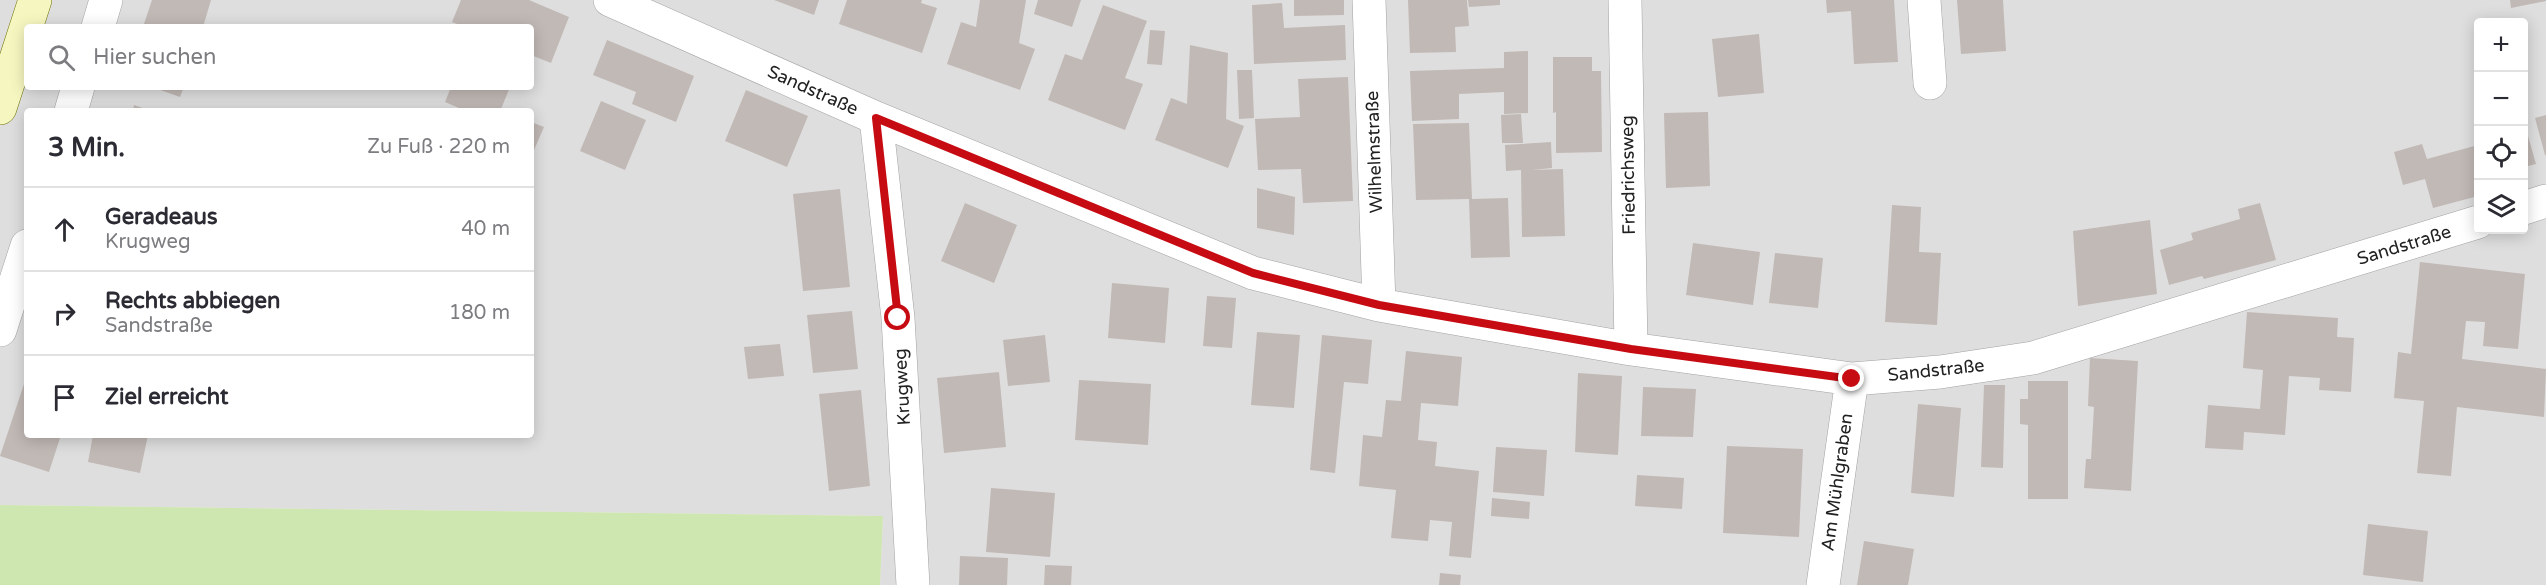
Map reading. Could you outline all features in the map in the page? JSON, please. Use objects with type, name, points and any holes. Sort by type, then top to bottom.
[{"type":"main road","points":[[27,24],[35,0]]},
{"type":"main road","points":[[0,108],[24,34]]},
{"type":"street","points":[[99,24],[106,0]]},
{"type":"street","name":"Sandstraße","points":[[610,0],[876,118],[1253,273],[1379,305],[1631,349],[1852,379],[1940,372],[2033,358],[2474,223]]},
{"type":"street","name":"Wilhelmstraße","points":[[1369,0],[1379,305]]},
{"type":"street","name":"Friedrichsweg","points":[[1625,0],[1631,349]]},
{"type":"street","points":[[1924,0],[1930,83]]},
{"type":"street","points":[[72,108],[77,90]]},
{"type":"street","name":"Krugweg","points":[[876,118],[898,318],[913,585]]},
{"type":"street","points":[[2528,206],[2546,201]]},
{"type":"street","points":[[0,330],[24,255]]},
{"type":"street","name":"Am Mühlgraben","points":[[1823,585],[1852,379]]},
{"type":"shaded area","points":[[0,0],[2546,0],[2546,585],[880,585],[883,516],[0,505]]},
{"type":"green space","points":[[0,505],[883,516],[880,585],[0,585]]},
{"type":"building","points":[[152,0],[211,0],[204,24],[144,24]]},
{"type":"building","points":[[461,0],[529,0],[569,17],[551,63],[534,56],[534,24],[457,24],[452,22]]},
{"type":"building","points":[[774,0],[819,0],[814,15]]},
{"type":"building","points":[[847,0],[922,0],[921,3],[937,8],[922,53],[839,24]]},
{"type":"building","points":[[980,0],[1026,0],[1019,43],[1035,49],[1020,90],[947,64],[961,22],[976,27]]},
{"type":"building","points":[[1038,0],[1081,0],[1072,27],[1034,14]]},
{"type":"building","points":[[1294,0],[1344,0],[1344,15],[1294,16]]},
{"type":"building","points":[[1408,0],[1467,0],[1469,26],[1455,27],[1456,52],[1410,53]]},
{"type":"building","points":[[1468,0],[1500,0],[1500,5],[1469,7]]},
{"type":"building","points":[[1826,0],[1894,0],[1898,62],[1854,64],[1851,11],[1827,13]]},
{"type":"building","points":[[1957,0],[2003,0],[2006,51],[1961,54]]},
{"type":"building","points":[[2510,0],[2546,0],[2546,1],[2511,8]]},
{"type":"building","points":[[1282,3],[1284,28],[1345,25],[1346,60],[1254,64],[1252,5]]},
{"type":"building","points":[[1103,5],[1147,21],[1125,78],[1143,84],[1125,130],[1048,100],[1065,54],[1082,60]]},
{"type":"building","points":[[1150,30],[1165,31],[1162,65],[1147,64]]},
{"type":"building","points":[[1759,34],[1764,93],[1718,97],[1712,39]]},
{"type":"building","points":[[607,40],[694,76],[676,122],[632,104],[636,92],[593,75]]},
{"type":"building","points":[[1190,45],[1228,53],[1226,119],[1244,126],[1228,168],[1155,140],[1171,98],[1187,104]]},
{"type":"building","points":[[1528,51],[1528,113],[1504,114],[1504,92],[1459,94],[1459,119],[1412,121],[1410,71],[1504,68],[1504,52]]},
{"type":"building","points":[[1553,57],[1592,57],[1592,71],[1601,71],[1602,152],[1556,153]]},
{"type":"building","points":[[1237,70],[1252,70],[1254,118],[1239,119]]},
{"type":"building","points":[[1348,77],[1353,201],[1303,203],[1301,169],[1258,170],[1255,119],[1300,117],[1298,79]]},
{"type":"building","points":[[160,90],[183,90],[180,97]]},
{"type":"building","points":[[450,90],[509,90],[501,108],[459,108],[445,102]]},
{"type":"building","points":[[746,90],[808,116],[787,167],[725,141]]},
{"type":"building","points":[[601,101],[646,120],[625,170],[580,151]]},
{"type":"building","points":[[1708,112],[1710,186],[1666,188],[1664,113]]},
{"type":"building","points":[[1521,114],[1523,143],[1502,143],[1501,115]]},
{"type":"building","points":[[2546,115],[2546,155],[2545,155],[2535,118]]},
{"type":"building","points":[[534,123],[544,127],[534,150]]},
{"type":"building","points":[[1469,123],[1472,199],[1508,198],[1510,257],[1471,258],[1469,199],[1416,200],[1413,124]]},
{"type":"building","points":[[2528,136],[2536,164],[2528,166]]},
{"type":"building","points":[[1551,142],[1552,168],[1532,170],[1563,169],[1565,236],[1522,237],[1521,170],[1506,171],[1505,145]]},
{"type":"building","points":[[2422,144],[2427,159],[2474,146],[2474,197],[2433,208],[2425,179],[2403,185],[2394,152]]},
{"type":"building","points":[[1257,188],[1295,197],[1294,235],[1257,228]]},
{"type":"building","points":[[840,189],[850,287],[803,291],[793,194]]},
{"type":"building","points":[[965,203],[1017,225],[994,283],[941,261]]},
{"type":"building","points":[[2260,203],[2276,260],[2204,279],[2202,276],[2169,285],[2160,250],[2193,240],[2191,233],[2240,219],[2238,209]]},
{"type":"building","points":[[1892,205],[1921,207],[1919,252],[1941,253],[1937,325],[1885,322]]},
{"type":"building","points":[[2150,220],[2157,294],[2078,306],[2073,231]]},
{"type":"building","points":[[1693,243],[1760,252],[1753,305],[1686,295]]},
{"type":"building","points":[[1775,253],[1823,258],[1818,308],[1769,303]]},
{"type":"building","points":[[2420,262],[2525,274],[2518,349],[2483,346],[2485,322],[2466,321],[2462,359],[2546,369],[2544,417],[2457,407],[2451,476],[2417,473],[2424,401],[2394,398],[2398,352],[2411,354]]},
{"type":"building","points":[[1112,283],[1169,288],[1165,343],[1108,338]]},
{"type":"building","points":[[1207,296],[1236,298],[1232,348],[1203,346]]},
{"type":"building","points":[[852,311],[858,369],[813,373],[807,315]]},
{"type":"building","points":[[2247,312],[2338,318],[2337,337],[2354,338],[2351,392],[2319,390],[2320,378],[2289,376],[2285,435],[2244,432],[2243,450],[2205,448],[2208,405],[2260,409],[2263,370],[2243,368]]},
{"type":"building","points":[[1257,332],[1300,335],[1294,408],[1251,405]]},
{"type":"building","points":[[1045,335],[1050,382],[1008,386],[1003,340]]},
{"type":"building","points":[[1322,335],[1372,340],[1368,384],[1344,382],[1335,473],[1310,470]]},
{"type":"building","points":[[780,344],[784,376],[748,379],[744,347]]},
{"type":"building","points":[[1406,351],[1462,357],[1458,406],[1421,403],[1418,440],[1437,442],[1435,466],[1479,471],[1471,558],[1449,556],[1452,522],[1430,520],[1428,541],[1391,538],[1396,490],[1359,486],[1363,435],[1382,437],[1386,400],[1401,401]]},
{"type":"building","points":[[2090,358],[2138,361],[2131,491],[2084,488],[2086,459],[2091,459],[2094,407],[2088,406]]},
{"type":"building","points":[[999,372],[1006,447],[944,453],[937,378]]},
{"type":"building","points":[[1578,373],[1622,376],[1618,455],[1575,452]]},
{"type":"building","points":[[1079,380],[1151,384],[1148,445],[1075,440]]},
{"type":"building","points":[[2028,381],[2068,381],[2068,499],[2028,499],[2028,425],[2020,424],[2020,399],[2028,399]]},
{"type":"building","points":[[24,384],[24,438],[60,438],[49,472],[0,456]]},
{"type":"building","points":[[1984,385],[2005,385],[2003,468],[1981,467]]},
{"type":"building","points":[[1643,387],[1696,389],[1693,437],[1641,436]]},
{"type":"building","points":[[861,390],[870,486],[829,491],[819,394]]},
{"type":"building","points":[[1918,404],[1961,408],[1954,497],[1911,493]]},
{"type":"building","points":[[92,438],[147,438],[140,473],[88,462]]},
{"type":"building","points":[[1727,446],[1803,449],[1799,537],[1723,533]]},
{"type":"building","points":[[1496,447],[1547,450],[1544,496],[1493,492]]},
{"type":"building","points":[[1637,475],[1684,478],[1682,509],[1635,506]]},
{"type":"building","points":[[991,488],[1055,493],[1050,557],[986,552]]},
{"type":"building","points":[[1492,498],[1530,502],[1529,519],[1491,516]]},
{"type":"building","points":[[2368,524],[2428,531],[2423,582],[2363,575]]},
{"type":"building","points":[[1864,541],[1914,549],[1908,585],[1857,585]]},
{"type":"building","points":[[960,556],[1008,558],[1007,585],[959,585]]},
{"type":"building","points":[[1045,565],[1072,566],[1071,585],[1044,585]]},
{"type":"building","points":[[1440,573],[1461,575],[1460,585],[1439,585]]},
{"type":"route","points":[[898,318],[876,118],[1253,273],[1379,305],[1631,349],[1852,379]]}]
